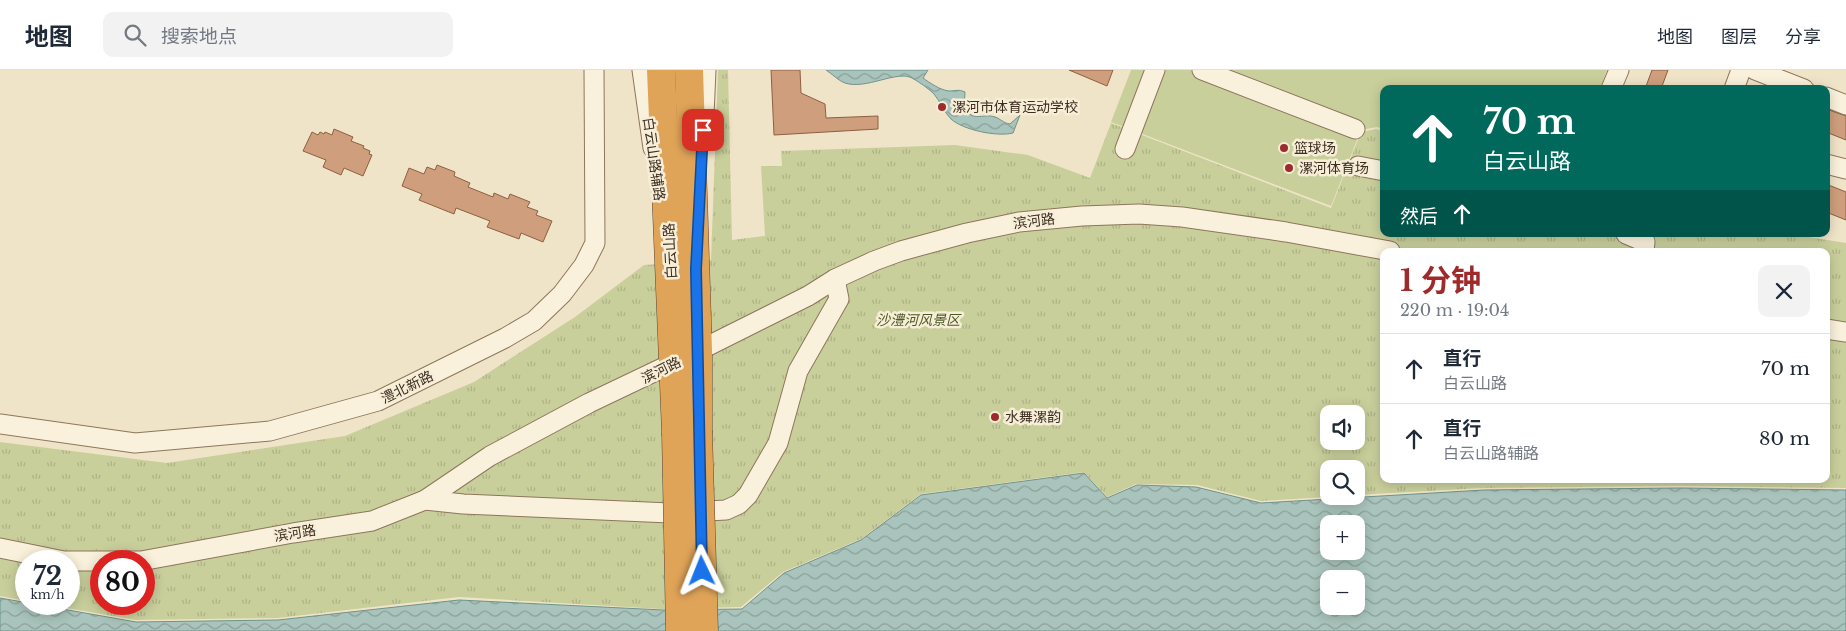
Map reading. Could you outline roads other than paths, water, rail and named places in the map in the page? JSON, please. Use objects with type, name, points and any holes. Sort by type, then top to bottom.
[{"type":"highway","name":"白云山路","points":[[661,70],[683,274],[698,352],[687,432]]},
{"type":"highway","name":"白云山路","points":[[687,432],[674,363],[683,274],[689,70]]},
{"type":"highway","points":[[680,631],[687,432]]},
{"type":"highway","points":[[687,432],[704,631]]},
{"type":"street","name":"澧北新路","points":[[0,424],[135,443],[270,431],[378,401],[505,338],[534,321],[562,294],[584,265],[594,243],[594,70]]},
{"type":"street","name":"白云山路辅路","points":[[642,70],[683,274]]},
{"type":"street","points":[[683,274],[706,70]]},
{"type":"street","points":[[1125,149],[1155,70]]},
{"type":"street","points":[[1202,70],[1354,129]]},
{"type":"street","points":[[1612,85],[1618,70]]},
{"type":"street","points":[[1735,85],[1741,70]]},
{"type":"street","points":[[1754,70],[1793,85]]},
{"type":"street","points":[[1830,99],[1846,105]]},
{"type":"street","points":[[1830,165],[1846,170]]},
{"type":"street","points":[[1358,166],[1380,170]]},
{"type":"street","name":"滨河路","points":[[0,548],[64,561],[141,561],[372,521],[425,500],[490,456],[589,403],[698,352],[874,261],[901,251],[968,233],[1019,222],[1082,216],[1139,214],[1182,217],[1331,239],[1380,249]]},
{"type":"street","points":[[1633,237],[1645,242],[1644,248]]},
{"type":"street","points":[[425,500],[463,504],[670,513],[726,510],[739,504],[748,494],[778,443],[798,371],[839,299],[835,280]]},
{"type":"street","points":[[1830,330],[1846,332]]},
{"type":"water","points":[[826,70],[928,70],[923,78],[932,84],[949,91],[959,90],[965,92],[964,110],[973,116],[991,116],[1010,124],[1020,115],[1013,133],[980,132],[956,123],[946,113],[934,94],[912,78],[898,76],[862,84],[853,84],[843,82]]},
{"type":"water","points":[[1084,473],[1107,498],[1137,485],[1196,487],[1261,503],[1320,500],[1320,505],[1365,505],[1365,497],[1484,490],[1680,488],[1846,490],[1846,631],[0,631],[0,598],[15,601],[15,615],[80,615],[80,612],[136,622],[278,620],[459,600],[663,610],[742,609],[784,573],[861,540],[921,495]]},
{"type":"place","name":"漯河市体育运动学校","points":[[942,107]]},
{"type":"place","name":"篮球场","points":[[1284,148]]},
{"type":"place","name":"漯河体育场","points":[[1289,168]]},
{"type":"place","name":"水舞漯韵","points":[[995,417]]},
{"type":"park label","name":"沙澧河风景区","points":[[918,320]]}]
